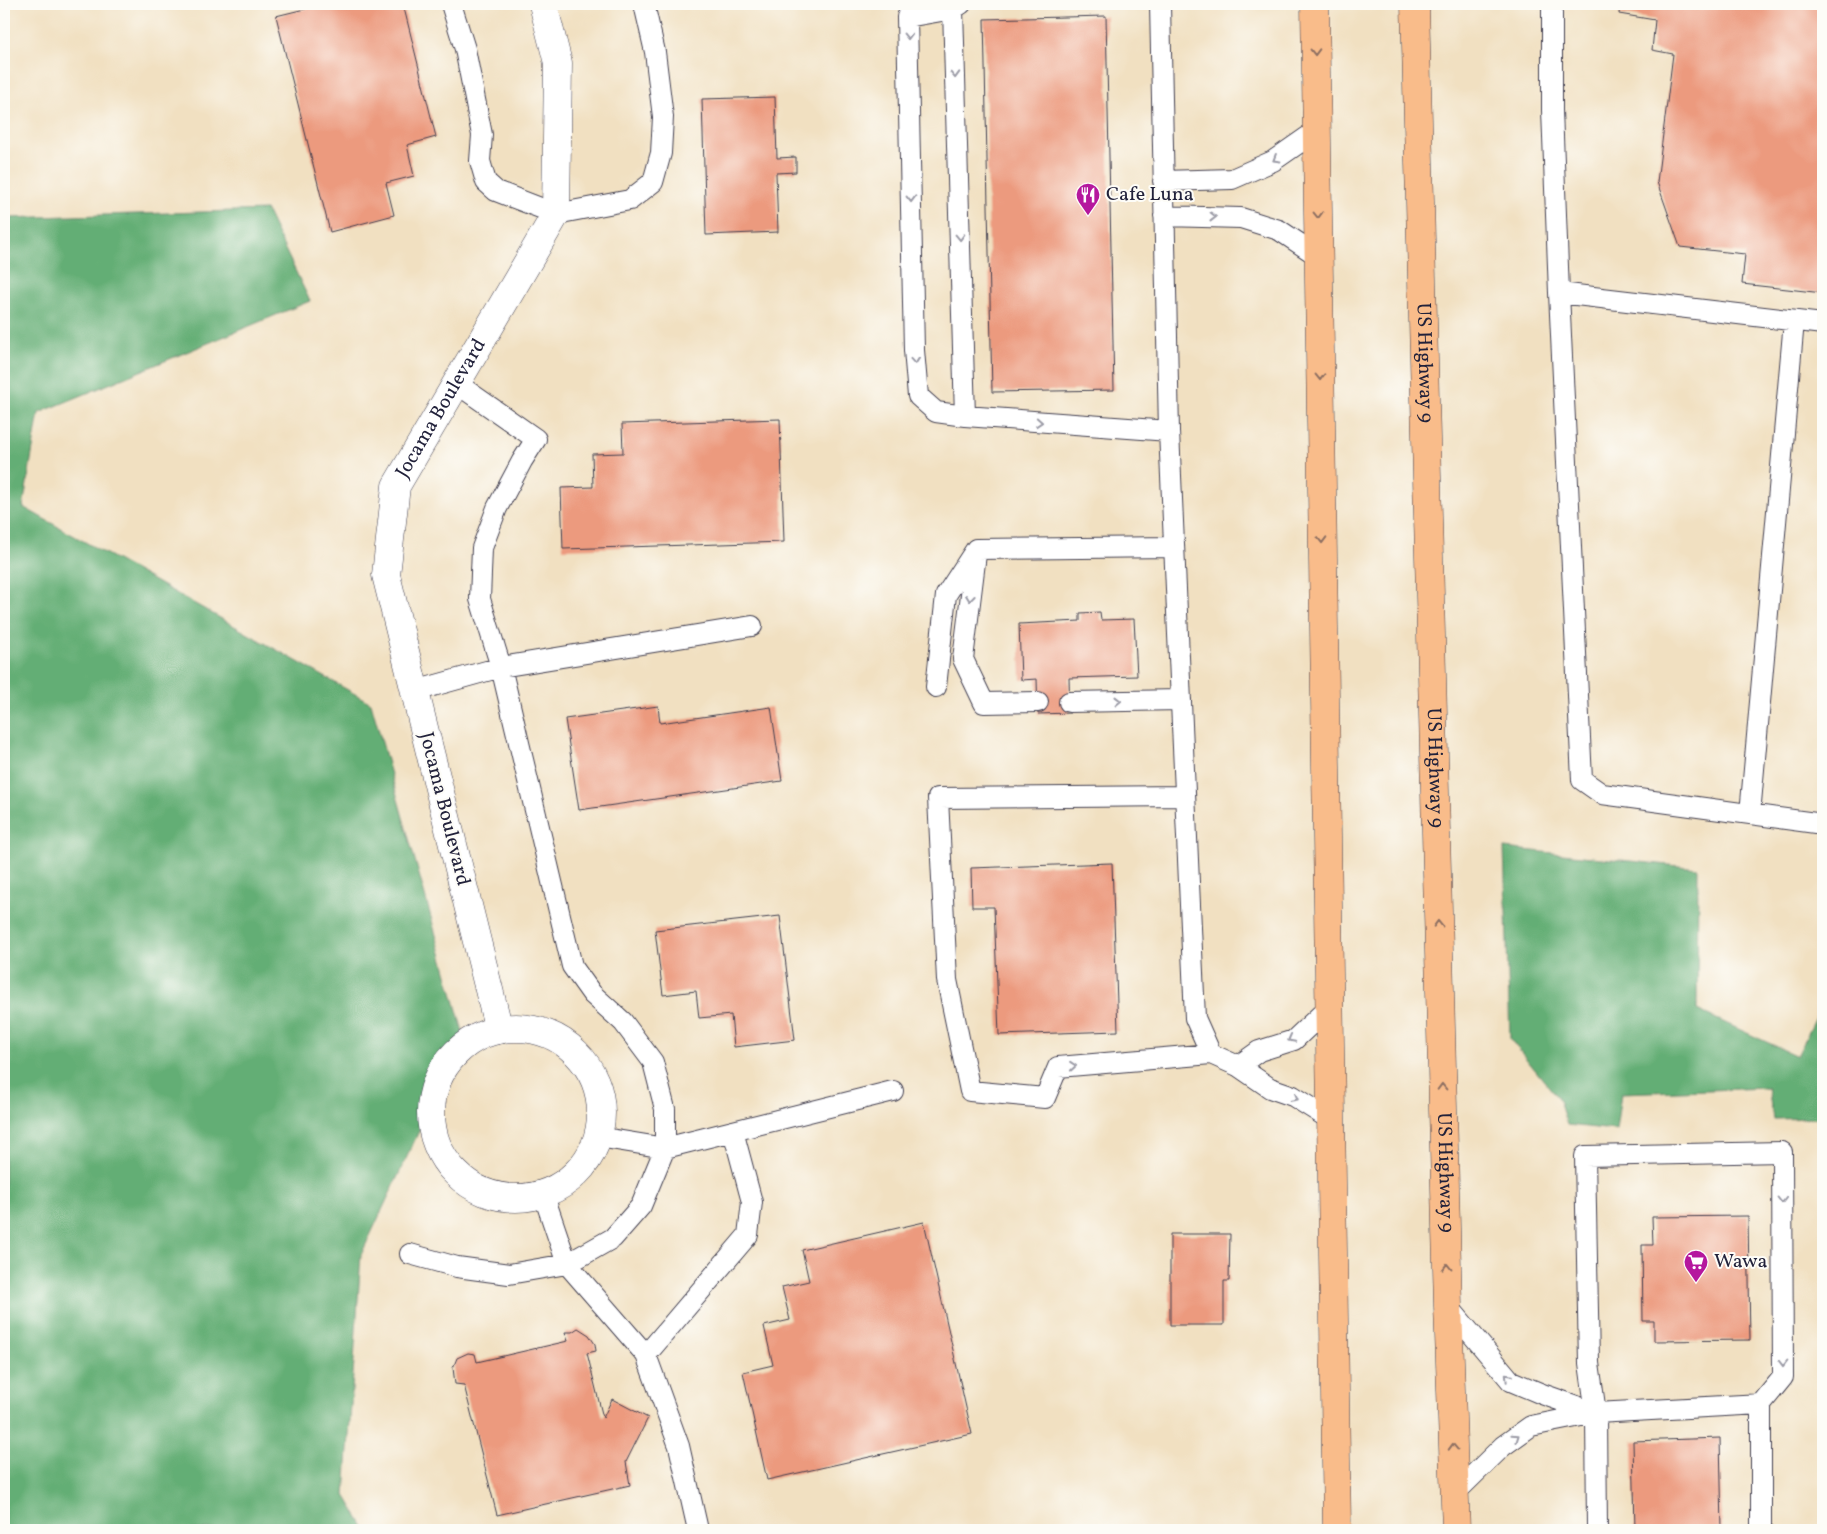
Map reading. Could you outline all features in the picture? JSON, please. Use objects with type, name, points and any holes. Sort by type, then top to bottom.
[{"type":"highway","points":[[1315,4],[1337,1530]]},
{"type":"highway","name":"US Highway 9","points":[[1415,4],[1448,1306],[1456,1530]]},
{"type":"street","name":"Jocama Boulevard","points":[[499,1030],[386,575],[396,486],[556,214],[558,63],[543,4]]},
{"type":"street","points":[[526,1028],[551,1035],[574,1050],[590,1070],[600,1096],[601,1123],[598,1136],[594,1148],[580,1171],[559,1187],[534,1197],[507,1198],[482,1191],[459,1176],[442,1156],[433,1131],[433,1095],[443,1070],[459,1050],[482,1035],[499,1030],[526,1028]]},
{"type":"lane","points":[[451,4],[465,49],[482,135],[480,161],[486,182],[496,191],[556,214],[630,200],[653,182],[661,153],[663,117],[655,52],[644,4]]},
{"type":"lane","points":[[1160,4],[1169,432],[1195,1018],[1211,1054]]},
{"type":"lane","points":[[1552,4],[1552,110],[1559,293],[1582,780],[1602,794],[1823,824]]},
{"type":"lane","points":[[965,416],[957,6],[907,17],[914,350],[918,396],[936,412],[965,416],[1169,432]]},
{"type":"lane","points":[[1163,181],[1232,179],[1273,161],[1316,132]]},
{"type":"lane","points":[[1164,216],[1241,218],[1278,230],[1318,256]]},
{"type":"lane","points":[[1559,293],[1823,324]]},
{"type":"lane","points":[[1750,814],[1794,321]]},
{"type":"lane","points":[[410,1254],[457,1267],[509,1274],[567,1264],[613,1238],[641,1206],[665,1148],[665,1109],[653,1062],[623,1022],[592,994],[572,966],[501,666],[480,599],[482,548],[497,508],[536,439],[456,384]]},
{"type":"lane","points":[[976,549],[1174,547]]},
{"type":"lane","points":[[936,687],[946,595],[976,549]]},
{"type":"lane","points":[[976,549],[963,659],[984,703],[1038,702]]},
{"type":"lane","points":[[415,691],[501,666],[752,626]]},
{"type":"lane","points":[[1069,702],[1181,700]]},
{"type":"lane","points":[[1185,796],[938,798],[947,980],[970,1092],[1045,1098],[1058,1067],[1211,1054],[1238,1066],[1270,1088],[1293,1096],[1331,1120]]},
{"type":"lane","points":[[1238,1066],[1259,1051],[1294,1040],[1328,1008]]},
{"type":"lane","points":[[598,1136],[665,1148],[893,1091]]},
{"type":"lane","points":[[646,1355],[748,1235],[752,1202],[733,1131]]},
{"type":"lane","points":[[1596,1530],[1596,1413],[1589,1363],[1586,1156],[1782,1152],[1783,1377],[1761,1404],[1761,1530]]},
{"type":"lane","points":[[543,1193],[567,1264],[646,1355],[679,1446],[698,1530]]},
{"type":"lane","points":[[1448,1306],[1511,1381],[1596,1413]]},
{"type":"lane","points":[[1454,1493],[1503,1446],[1531,1426],[1596,1413],[1761,1404]]},
{"type":"green space","points":[[266,210],[310,301],[39,413],[23,507],[371,703],[464,1035],[361,1255],[345,1495],[366,1530],[4,1530],[4,218]]},
{"type":"green space","points":[[1504,848],[1698,868],[1697,1010],[1797,1056],[1823,1003],[1823,1118],[1773,1119],[1768,1088],[1621,1093],[1616,1130],[1567,1125],[1558,1098],[1510,1039]]},
{"type":"building","points":[[325,4],[403,4],[436,137],[407,145],[414,176],[386,183],[394,215],[330,232],[276,16]]},
{"type":"building","points":[[1620,4],[1823,4],[1823,293],[1742,284],[1745,254],[1680,247],[1657,182],[1673,54],[1652,50],[1655,20],[1619,14]]},
{"type":"building","points":[[1106,16],[1114,390],[992,392],[984,19]]},
{"type":"building","points":[[775,97],[777,158],[796,157],[796,172],[776,173],[778,232],[706,235],[702,99]]},
{"type":"building","points":[[780,419],[784,542],[563,549],[561,488],[593,487],[592,454],[623,453],[622,424]]},
{"type":"building","points":[[1100,612],[1101,620],[1134,619],[1137,676],[1069,678],[1070,713],[1038,714],[1037,679],[1021,680],[1019,624],[1080,621],[1080,613]]},
{"type":"building","points":[[658,706],[660,723],[771,707],[782,781],[579,810],[565,719]]},
{"type":"building","points":[[1112,863],[1118,1031],[999,1035],[994,907],[972,907],[971,868]]},
{"type":"building","points":[[780,916],[795,1040],[734,1047],[731,1015],[699,1018],[696,991],[663,995],[655,930]]},
{"type":"building","name":"Wawa","points":[[1748,1216],[1750,1340],[1654,1341],[1654,1321],[1643,1321],[1642,1245],[1653,1245],[1652,1217]]},
{"type":"building","points":[[924,1222],[972,1434],[767,1480],[743,1372],[773,1365],[764,1326],[790,1320],[782,1287],[809,1281],[802,1250]]},
{"type":"building","points":[[1170,1234],[1230,1234],[1229,1281],[1224,1281],[1224,1325],[1170,1325]]},
{"type":"building","points":[[578,1328],[589,1335],[595,1344],[596,1351],[587,1353],[603,1418],[612,1399],[648,1418],[626,1462],[630,1485],[497,1515],[464,1385],[455,1384],[453,1368],[457,1358],[468,1353],[475,1354],[477,1362],[568,1341],[565,1332],[572,1332]]},
{"type":"building","points":[[1720,1438],[1722,1530],[1635,1530],[1633,1441]]},
{"type":"place","name":"Cafe Luna","points":[[1088,216]]},
{"type":"place","name":"Wawa","points":[[1696,1283]]}]
